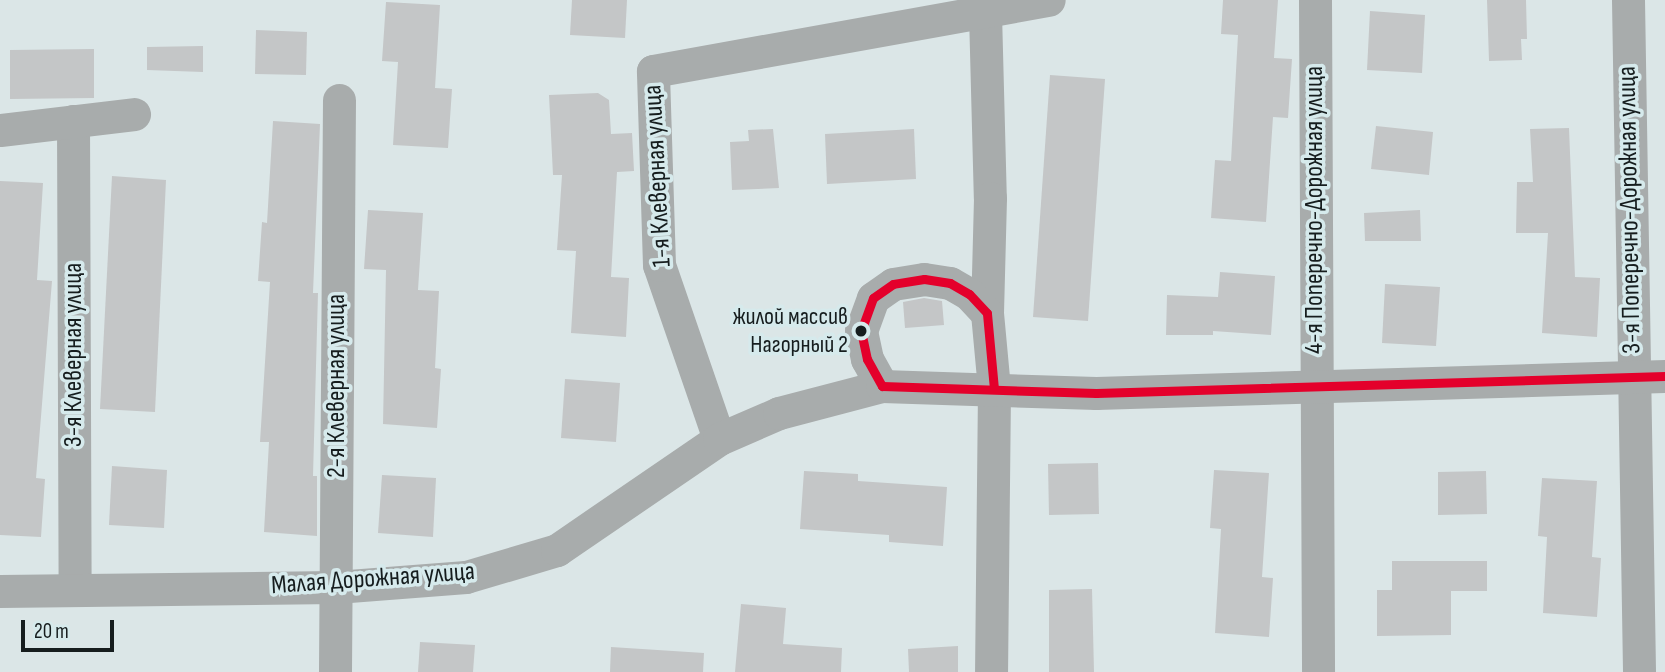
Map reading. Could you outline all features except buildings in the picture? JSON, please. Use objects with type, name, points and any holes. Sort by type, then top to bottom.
[{"type":"street","points":[[991,672],[994,389],[987,313],[990,198],[985,13],[1049,0]]},
{"type":"street","name":"4-я Поперечно-Дорожная улица","points":[[1315,0],[1318,672]]},
{"type":"street","name":"3-я Поперечно-Дорожная улица","points":[[1628,0],[1632,377],[1639,672]]},
{"type":"street","name":"1-я Клеверная улица","points":[[719,439],[659,265],[653,71],[985,13]]},
{"type":"street","name":"2-я Клеверная улица","points":[[335,672],[339,100]]},
{"type":"street","points":[[0,130],[134,114]]},
{"type":"street","name":"3-я Клеверная улица","points":[[73,121],[75,589]]},
{"type":"street","points":[[882,386],[867,359],[861,331],[873,298],[894,284],[924,279],[950,283],[969,294],[987,313]]},
{"type":"street","name":"Малая Дорожная улица","points":[[0,591],[336,587],[466,576],[556,550],[719,439],[779,413],[882,386],[1096,393],[1665,376]]},
{"type":"transit line","points":[[994,389],[987,313],[969,294],[950,283],[924,279],[893,284],[873,298],[861,331],[867,359],[882,386],[1096,393],[1665,376]]},
{"type":"place","name":"жилой массив Нагорный 2","points":[[861,331]]}]
